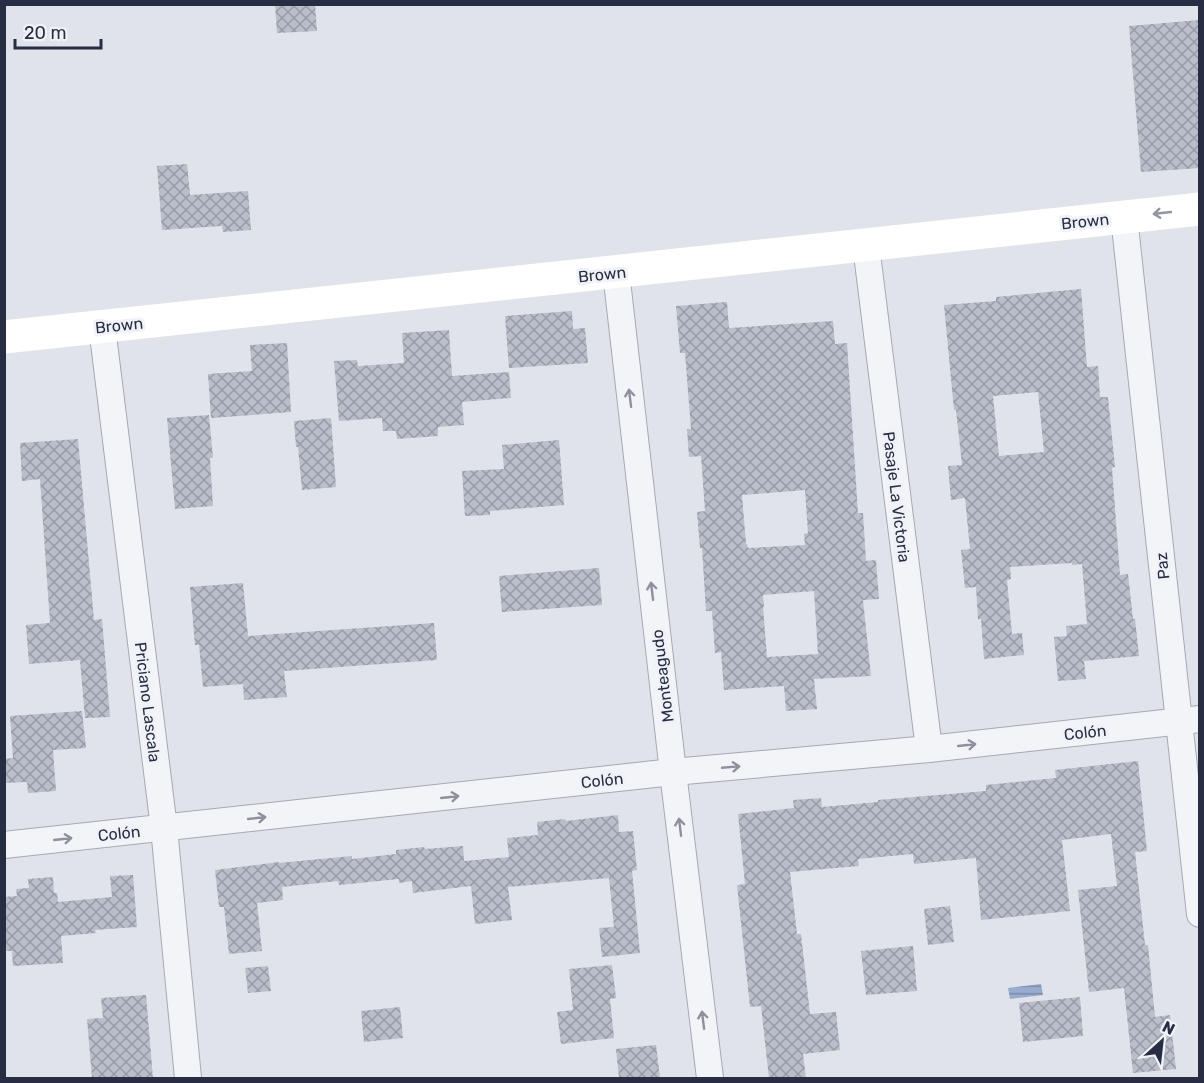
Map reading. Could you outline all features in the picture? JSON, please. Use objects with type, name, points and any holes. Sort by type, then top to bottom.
[{"type":"street","name":"Brown","points":[[4,337],[1200,209]]},
{"type":"street","name":"Paz","points":[[1124,217],[1189,721],[1200,915]]},
{"type":"street","name":"Pasaje La Victoria","points":[[866,246],[929,749]]},
{"type":"street","name":"Monteagudo","points":[[616,272],[710,1078]]},
{"type":"street","name":"Priciano Lascala","points":[[102,327],[164,828],[188,1078]]},
{"type":"street","name":"Colón","points":[[4,845],[673,772],[929,749],[1189,721]]},
{"type":"water","points":[[1041,984],[1043,995],[1010,999],[1008,988]]},
{"type":"building","points":[[275,4],[315,4],[317,31],[277,33]]},
{"type":"building","points":[[1200,20],[1200,168],[1141,172],[1129,26]]},
{"type":"building","points":[[187,164],[190,195],[248,191],[251,230],[223,232],[222,226],[162,230],[157,166]]},
{"type":"building","points":[[1081,289],[1087,367],[1098,366],[1100,397],[1108,397],[1115,467],[1112,468],[1120,575],[1128,574],[1139,656],[1084,661],[1086,679],[1058,681],[1054,637],[1067,636],[1066,626],[1087,624],[1082,564],[1010,567],[1011,579],[1007,580],[1012,634],[1022,633],[1024,655],[984,659],[976,587],[965,588],[961,550],[970,549],[965,498],[951,500],[948,466],[962,465],[956,410],[954,410],[944,305],[996,301],[996,297]],"holes":[[[1038,392],[1044,452],[999,456],[993,396]]]},
{"type":"building","points":[[727,302],[729,328],[833,321],[835,344],[847,343],[858,513],[863,513],[866,561],[876,560],[879,599],[863,600],[871,676],[814,679],[817,709],[786,711],[784,686],[724,690],[721,652],[715,653],[712,611],[706,611],[697,512],[705,511],[701,456],[689,457],[687,429],[691,429],[685,353],[680,353],[676,306]],"holes":[[[805,490],[808,533],[804,534],[805,545],[748,548],[742,495]],[[814,591],[818,654],[767,657],[763,595]]]},
{"type":"building","points":[[572,311],[573,329],[585,328],[588,363],[509,368],[505,316]]},
{"type":"building","points":[[449,330],[452,376],[509,372],[511,398],[462,402],[464,425],[438,427],[438,436],[397,439],[396,431],[383,431],[382,418],[339,421],[334,361],[357,360],[358,366],[404,363],[402,333]]},
{"type":"building","points":[[287,343],[291,412],[211,418],[208,374],[252,371],[250,345]]},
{"type":"building","points":[[209,415],[213,458],[210,458],[213,506],[175,509],[167,418]]},
{"type":"building","points":[[331,418],[336,487],[302,490],[294,421]]},
{"type":"building","points":[[78,439],[94,620],[102,619],[110,717],[85,718],[80,660],[29,664],[26,625],[50,623],[40,479],[22,481],[20,443]]},
{"type":"building","points":[[559,440],[564,505],[490,511],[490,515],[465,516],[462,471],[504,469],[502,445]]},
{"type":"building","points":[[599,568],[602,605],[502,612],[499,576]]},
{"type":"building","points":[[243,583],[248,636],[434,623],[437,660],[284,671],[287,697],[244,700],[243,684],[203,687],[199,645],[195,645],[190,587]]},
{"type":"building","points":[[82,711],[86,748],[53,750],[56,791],[28,793],[27,782],[4,783],[4,759],[13,758],[10,716]]},
{"type":"building","points":[[1138,761],[1147,851],[1135,852],[1145,945],[1148,945],[1155,1017],[1170,1015],[1176,1069],[1133,1073],[1124,988],[1089,992],[1078,890],[1117,886],[1111,834],[1062,840],[1070,911],[981,920],[976,858],[914,864],[913,854],[858,859],[859,866],[790,872],[797,934],[801,934],[810,1014],[836,1012],[840,1050],[803,1054],[806,1078],[769,1078],[761,1006],[750,1007],[737,885],[745,884],[738,814],[794,808],[793,800],[821,798],[822,807],[986,791],[986,785],[1056,778],[1055,770]]},
{"type":"building","points":[[618,815],[619,832],[633,831],[637,870],[632,871],[640,953],[602,957],[599,928],[614,927],[609,878],[508,887],[512,920],[475,924],[471,886],[413,893],[412,881],[399,883],[399,879],[339,885],[338,881],[282,887],[283,900],[257,903],[262,951],[229,954],[224,907],[219,907],[215,870],[352,856],[352,859],[396,854],[396,850],[424,847],[425,849],[463,846],[464,861],[509,857],[507,838],[538,835],[537,822]]},
{"type":"building","points":[[133,875],[137,927],[95,930],[96,933],[61,936],[63,963],[13,966],[12,951],[4,951],[4,897],[17,896],[16,889],[29,888],[28,879],[53,877],[54,893],[57,893],[58,902],[112,897],[110,876]]},
{"type":"building","points":[[950,906],[954,942],[928,945],[924,909]]},
{"type":"building","points":[[913,946],[917,991],[866,995],[861,951]]},
{"type":"building","points":[[612,965],[616,998],[610,999],[614,1038],[561,1044],[557,1012],[573,1010],[569,969]]},
{"type":"building","points":[[268,966],[271,991],[248,993],[245,968]]},
{"type":"building","points":[[146,995],[153,1078],[92,1078],[87,1019],[103,1018],[101,998]]},
{"type":"building","points":[[1080,997],[1083,1036],[1023,1042],[1019,1003]]},
{"type":"building","points":[[400,1007],[403,1038],[364,1042],[361,1011]]},
{"type":"building","points":[[656,1045],[660,1078],[619,1078],[616,1049]]}]
